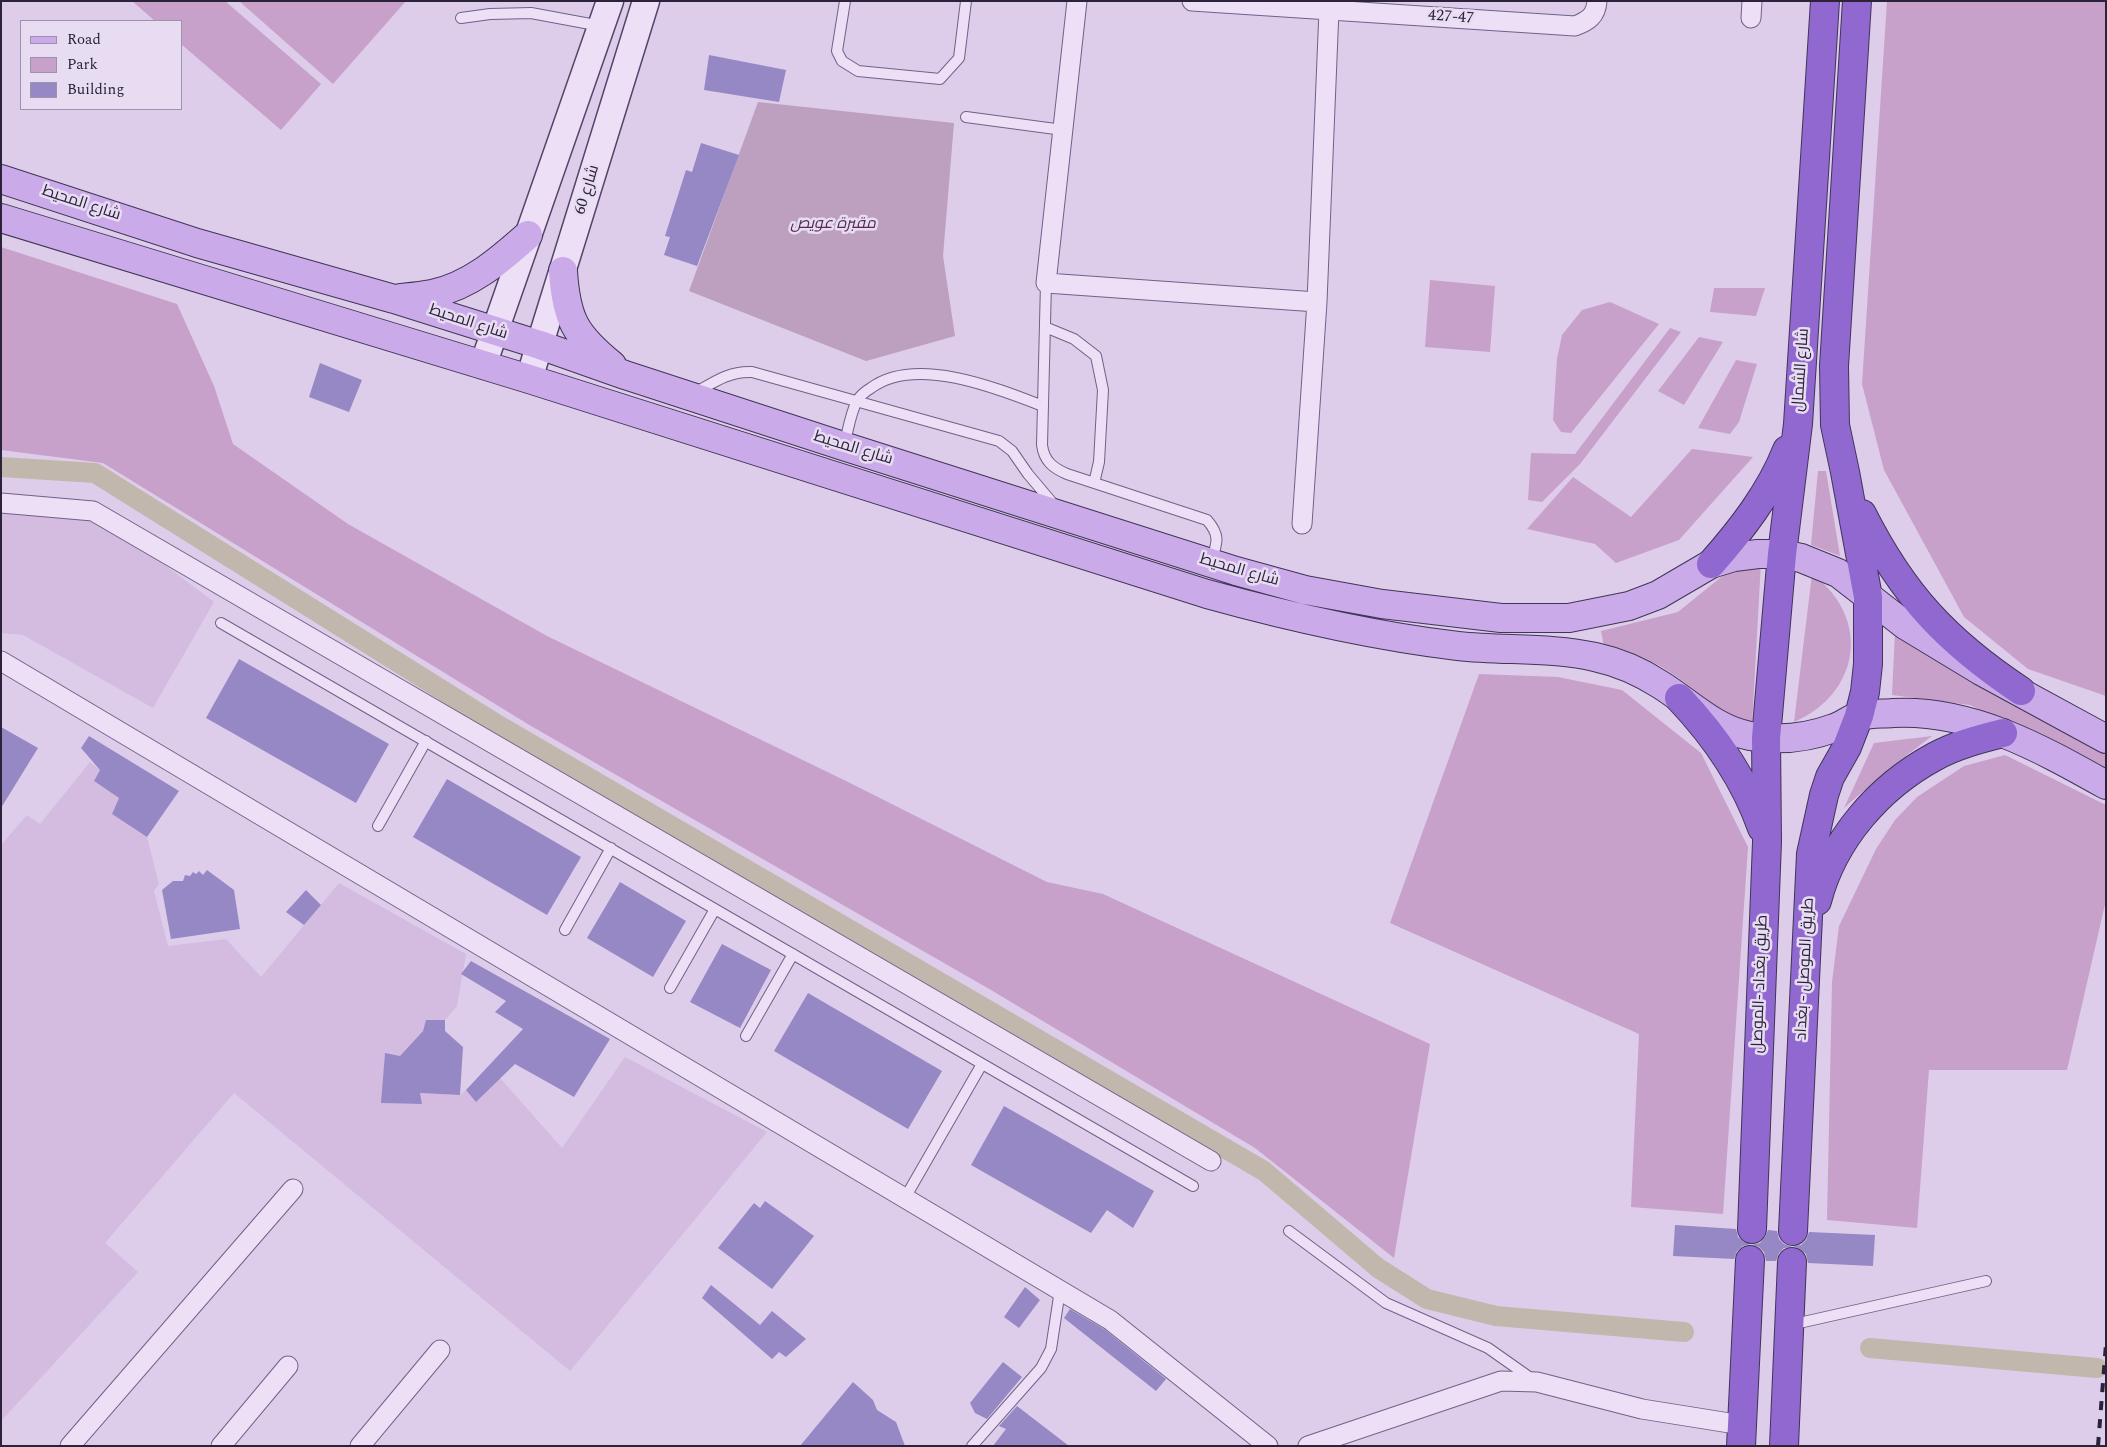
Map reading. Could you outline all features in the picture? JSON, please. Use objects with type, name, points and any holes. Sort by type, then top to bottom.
[{"type":"highway","name":"شارع الشمال","points":[[1766,738],[1782,554],[1798,424],[1825,1]]},
{"type":"highway","name":"شارع الشمال","points":[[1857,1],[1834,375],[1835,425],[1868,598],[1870,628],[1868,664],[1865,692],[1859,716]]},
{"type":"highway","points":[[1711,564],[1733,539],[1766,491],[1785,455],[1798,424]]},
{"type":"highway","points":[[1845,472],[1860,510],[1879,546],[1901,581],[1921,606],[1955,642],[1986,668],[2021,691]]},
{"type":"highway","points":[[1679,698],[1702,722],[1723,749],[1752,802],[1767,842]]},
{"type":"highway","name":"طريق الموصل - بغداد","points":[[1793,1231],[1811,854],[1819,812],[1830,777],[1847,747],[1859,716]]},
{"type":"highway","points":[[1807,959],[1811,923],[1820,888],[1834,856],[1871,805],[1904,775],[1935,756],[1968,742],[2002,733]]},
{"type":"highway","name":"طريق بغداد -الموصل","points":[[1752,1229],[1767,842],[1766,738]]},
{"type":"highway","points":[[1742,1436],[1750,1260]]},
{"type":"highway","points":[[1784,1446],[1792,1262]]},
{"type":"main road","name":"شارع المحيط","points":[[1,178],[197,243],[394,299],[540,345],[848,448],[1211,563],[1305,590],[1382,604],[1500,618],[1569,618],[1629,606],[1658,595],[1711,564],[1734,557],[1782,554],[1801,558],[1838,573],[1905,625],[1942,648],[2106,739]]},
{"type":"main road","name":"شارع المحيط","points":[[1,218],[530,379],[1207,594],[1270,611],[1337,627],[1401,638],[1461,646],[1575,653],[1597,657],[1640,673],[1710,721],[1728,730],[1766,738],[1790,739],[1814,735],[1837,727],[1859,716]]},
{"type":"main road","points":[[394,299],[433,294],[463,283],[496,264],[528,235]]},
{"type":"main road","points":[[563,271],[565,299],[573,324],[590,347],[625,375]]},
{"type":"main road","points":[[848,448],[856,457],[856,465],[848,480]]},
{"type":"main road","points":[[882,491],[880,482],[882,474],[888,466],[895,462]]},
{"type":"main road","points":[[1859,716],[1907,712],[1932,714],[1980,724],[2065,763],[2106,785]]},
{"type":"street","points":[[483,365],[610,1]]},
{"type":"street","name":"شارع 60","points":[[530,379],[646,1]]},
{"type":"street","points":[[1077,1],[1046,283],[1317,302]]},
{"type":"street","name":"427-47","points":[[1200,2],[1575,26],[1589,21],[1597,10],[1597,1]]},
{"type":"street","points":[[1302,524],[1317,302],[1329,10]]},
{"type":"street","points":[[1,503],[94,510],[1211,1161]]},
{"type":"street","points":[[1,661],[1110,1320],[1268,1446]]},
{"type":"street","points":[[70,1446],[293,1189]]},
{"type":"street","points":[[360,1446],[440,1350]]},
{"type":"street","points":[[220,1446],[288,1366]]},
{"type":"street","points":[[1308,1446],[1501,1381],[1537,1382],[1742,1436]]},
{"type":"lane","points":[[845,1],[837,51],[842,61],[858,71],[940,79],[959,58],[966,1]]},
{"type":"lane","points":[[462,18],[490,14],[531,13],[602,26]]},
{"type":"lane","points":[[966,117],[1063,130]]},
{"type":"lane","points":[[1046,283],[1042,445],[1047,460],[1060,471],[1207,520],[1216,530],[1217,542],[1211,563]]},
{"type":"lane","points":[[1045,327],[1074,340],[1096,356],[1103,390],[1098,462],[1094,483]]},
{"type":"lane","points":[[690,396],[726,375],[743,372],[761,374],[999,441],[1012,450],[1040,490],[1070,518]]},
{"type":"lane","points":[[848,448],[857,401],[881,382],[911,374],[979,383],[1043,406]]},
{"type":"lane","points":[[221,622],[1193,1186]]},
{"type":"lane","points":[[378,826],[426,741]]},
{"type":"lane","points":[[565,930],[611,848]]},
{"type":"lane","points":[[670,988],[715,909]]},
{"type":"lane","points":[[746,1036],[794,954]]},
{"type":"lane","points":[[905,1198],[982,1064]]},
{"type":"lane","points":[[1289,1231],[1386,1303],[1488,1348],[1537,1382]]},
{"type":"lane","points":[[1789,1326],[1986,1282]]},
{"type":"lane","points":[[972,1446],[1041,1368],[1050,1349],[1060,1290]]},
{"type":"shaded area","points":[[1,503],[93,511],[214,602],[153,708],[23,635],[1,633]]},
{"type":"shaded area","points":[[90,762],[100,770],[94,781],[119,798],[112,814],[147,837],[159,884],[154,891],[168,946],[226,939],[261,977],[339,883],[466,954],[457,1006],[445,1020],[426,1020],[423,1031],[400,1056],[385,1054],[382,1103],[422,1104],[420,1093],[460,1095],[466,1090],[476,1101],[500,1078],[562,1148],[625,1057],[767,1132],[570,1371],[234,1093],[105,1243],[138,1272],[3,1419],[1,1418],[1,845],[27,815],[40,824]]},
{"type":"green space","points":[[132,1],[225,1],[321,84],[281,130],[182,45],[182,20],[154,20]]},
{"type":"green space","points":[[239,1],[406,1],[333,84]]},
{"type":"green space","points":[[1887,1],[2106,1],[2106,696],[2028,669],[1964,617],[1884,470],[1862,384]]},
{"type":"green space","name":"مقبرة عويص","points":[[758,102],[954,123],[943,256],[955,336],[866,361],[689,291]]},
{"type":"green space","points":[[1,247],[177,304],[214,386],[233,444],[348,524],[547,636],[846,781],[1047,882],[1103,894],[1430,1044],[1394,1258],[1255,1148],[991,990],[531,726],[103,463],[1,450]]},
{"type":"green space","points":[[1430,280],[1495,286],[1490,352],[1425,347]]},
{"type":"green space","points":[[1714,288],[1765,288],[1756,316],[1710,312]]},
{"type":"green space","points":[[1610,302],[1659,324],[1571,433],[1561,432],[1553,420],[1557,359],[1562,335],[1582,310]]},
{"type":"green space","points":[[1670,328],[1681,332],[1580,464],[1542,502],[1528,500],[1531,453],[1575,454]]},
{"type":"green space","points":[[1699,337],[1723,342],[1684,405],[1658,391]]},
{"type":"green space","points":[[1736,360],[1757,364],[1739,422],[1730,434],[1698,428]]},
{"type":"green space","points":[[1692,449],[1753,457],[1679,540],[1616,563],[1595,544],[1527,529],[1573,477],[1631,517]]},
{"type":"green space","points":[[1818,471],[1826,471],[1840,556],[1811,545]]},
{"type":"green space","points":[[1761,562],[1752,725],[1719,708],[1661,666],[1638,656],[1604,647],[1601,631],[1678,612],[1726,573]]},
{"type":"green space","points":[[1812,574],[1831,592],[1844,612],[1850,633],[1850,654],[1845,674],[1833,693],[1816,709],[1794,722]]},
{"type":"green space","points":[[1895,631],[2106,752],[2106,772],[1970,705],[1892,695]]},
{"type":"green space","points":[[1479,674],[1558,677],[1622,690],[1701,753],[1748,847],[1723,1214],[1631,1207],[1639,1034],[1390,923]]},
{"type":"green space","points":[[1932,736],[1890,768],[1844,808],[1874,743]]},
{"type":"green space","points":[[2005,755],[2106,805],[2106,900],[2067,1070],[1929,1070],[1917,1228],[1827,1220],[1832,982],[1839,926],[1876,849],[1895,820],[1917,797],[1964,766]]},
{"type":"building","points":[[709,55],[786,70],[779,102],[704,90]]},
{"type":"building","points":[[701,143],[739,155],[697,266],[664,255],[670,237],[665,236],[686,170],[692,172]]},
{"type":"building","points":[[320,363],[362,380],[349,412],[309,397]]},
{"type":"building","points":[[239,659],[389,744],[356,803],[206,718]]},
{"type":"building","points":[[1,727],[38,748],[1,808]]},
{"type":"building","points":[[89,736],[179,791],[147,837],[112,814],[119,798],[94,781],[100,770],[81,748]]},
{"type":"building","points":[[447,779],[581,857],[547,915],[413,837]]},
{"type":"building","points":[[207,870],[234,890],[240,929],[171,939],[162,890],[173,881],[183,881],[185,875],[190,876],[193,872],[196,874],[199,871],[203,875]]},
{"type":"building","points":[[620,882],[686,921],[653,977],[587,938]]},
{"type":"building","points":[[306,890],[321,905],[304,925],[286,912]]},
{"type":"building","points":[[722,944],[771,970],[740,1028],[690,1002]]},
{"type":"building","points":[[471,961],[610,1039],[574,1097],[515,1064],[476,1102],[466,1090],[523,1029],[495,1012],[506,1001],[461,974]]},
{"type":"building","points":[[808,993],[942,1071],[908,1129],[774,1051]]},
{"type":"building","points":[[426,1020],[445,1020],[445,1031],[463,1047],[460,1095],[420,1093],[422,1104],[381,1103],[385,1053],[400,1056],[423,1031]]},
{"type":"building","points":[[1004,1106],[1154,1191],[1133,1228],[1107,1210],[1091,1233],[971,1165]]},
{"type":"building","points":[[765,1201],[814,1236],[772,1289],[718,1248],[754,1203],[760,1208]]},
{"type":"building","points":[[1675,1225],[1736,1229],[1738,1237],[1744,1242],[1751,1244],[1743,1246],[1737,1251],[1734,1259],[1673,1256]]},
{"type":"building","points":[[1768,1230],[1777,1231],[1779,1239],[1784,1244],[1792,1247],[1784,1248],[1779,1253],[1776,1261],[1766,1261],[1764,1252],[1759,1247],[1751,1245],[1760,1243]]},
{"type":"building","points":[[1809,1232],[1875,1235],[1873,1266],[1808,1263],[1806,1254],[1793,1246],[1801,1245],[1806,1240]]},
{"type":"building","points":[[711,1285],[760,1325],[772,1311],[806,1339],[786,1357],[779,1352],[772,1359],[702,1298]]},
{"type":"building","points":[[1025,1287],[1040,1300],[1019,1328],[1004,1317]]},
{"type":"building","points":[[1070,1309],[1104,1329],[1166,1379],[1156,1391],[1064,1318]]},
{"type":"building","points":[[1003,1362],[1022,1377],[987,1419],[975,1413],[970,1403]]},
{"type":"building","points":[[853,1382],[873,1400],[877,1410],[896,1422],[905,1446],[800,1446]]},
{"type":"building","points":[[1017,1406],[1069,1446],[993,1446],[1006,1429],[999,1426]]},
{"type":"waterway","points":[[1,467],[95,473],[498,725],[1264,1171],[1378,1268],[1427,1299],[1496,1316],[1684,1332]]},
{"type":"waterway","points":[[1870,1348],[2097,1368]]},
{"type":"railway","points":[[2098,1446],[2106,1344]]}]
